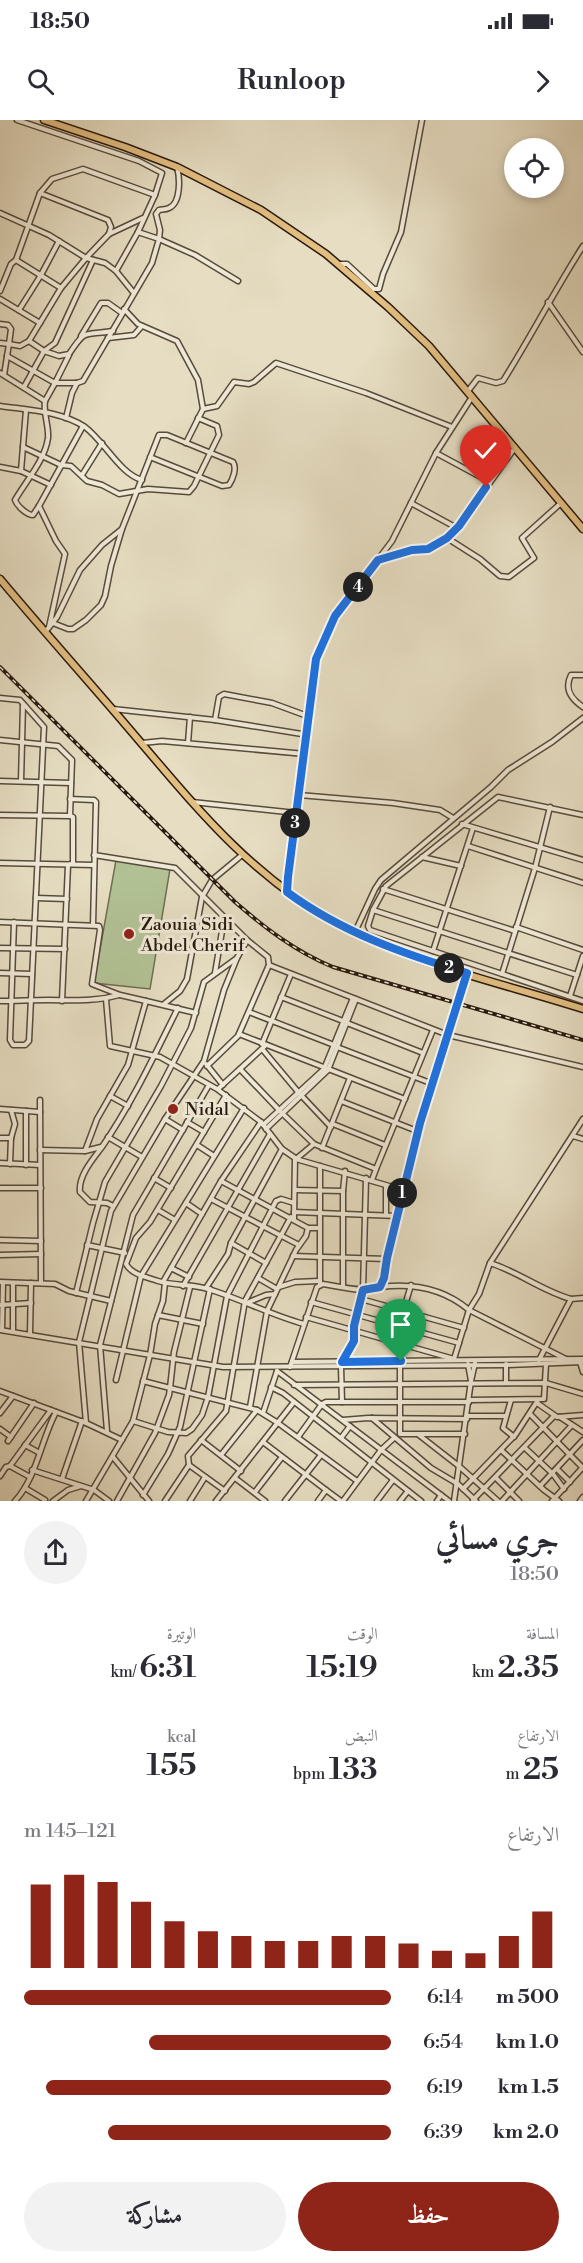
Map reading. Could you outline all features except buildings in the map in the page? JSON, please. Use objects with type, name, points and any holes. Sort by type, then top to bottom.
[{"type":"main road","points":[[44,120],[177,167],[261,210],[339,264],[411,327],[583,529]]},
{"type":"main road","points":[[0,579],[47,630],[192,802],[242,855],[287,892],[354,932],[405,953],[583,1008]]},
{"type":"street","points":[[17,120],[119,154],[160,171],[162,176],[155,195],[116,271]]},
{"type":"street","points":[[339,264],[347,264],[374,289],[379,289],[401,232],[422,120]]},
{"type":"street","points":[[7,356],[55,383],[83,381],[152,263],[160,230],[156,214],[159,210],[173,204],[180,183],[177,167]]},
{"type":"street","points":[[0,291],[30,227],[40,193],[52,180],[83,169],[155,195]]},
{"type":"street","points":[[40,193],[108,220],[111,227],[109,234]]},
{"type":"street","points":[[0,213],[59,241],[86,258],[105,263],[116,271],[133,292]]},
{"type":"street","points":[[0,343],[20,346],[29,341],[62,288],[86,258],[109,234],[143,218]]},
{"type":"street","points":[[138,232],[195,255],[238,281]]},
{"type":"street","points":[[19,310],[59,241]]},
{"type":"street","points":[[287,892],[316,664],[321,646],[337,613],[392,541],[436,453],[478,378],[496,383],[503,381],[583,246]]},
{"type":"street","points":[[16,260],[62,288]]},
{"type":"street","points":[[24,387],[44,351],[55,343],[93,260]]},
{"type":"street","points":[[0,299],[40,323]]},
{"type":"street","points":[[548,302],[583,352]]},
{"type":"street","points":[[83,426],[39,506],[31,516],[16,502],[48,439],[44,413],[45,401],[69,354],[101,303],[108,303],[142,326],[177,341],[198,380],[203,409],[186,443]]},
{"type":"street","points":[[0,324],[10,326],[9,344],[2,374],[45,401]]},
{"type":"street","points":[[108,338],[134,335],[142,326]]},
{"type":"street","points":[[81,336],[113,331]]},
{"type":"street","points":[[29,341],[44,351],[59,356],[69,354]]},
{"type":"street","points":[[203,409],[217,406],[234,382],[249,384],[254,382],[276,363],[366,393],[452,427]]},
{"type":"street","points":[[66,418],[77,383]]},
{"type":"street","points":[[0,406],[66,418],[83,426],[133,476],[142,480]]},
{"type":"street","points":[[21,471],[26,410]]},
{"type":"street","points":[[23,447],[62,465],[71,466],[87,481],[102,485],[119,494],[151,489],[189,492],[199,477],[218,437],[218,427],[198,418]]},
{"type":"street","points":[[53,623],[68,629],[75,628],[101,605],[122,529],[139,491],[155,441],[160,434],[234,462],[231,482],[224,487],[150,457]]},
{"type":"street","points":[[82,476],[102,443]]},
{"type":"street","points":[[378,560],[412,550],[428,549],[447,538],[457,528],[514,449]]},
{"type":"street","points":[[436,453],[490,482]]},
{"type":"street","points":[[0,467],[21,471],[51,485]]},
{"type":"street","points":[[411,503],[457,528]]},
{"type":"street","points":[[447,538],[500,576],[509,577],[534,559],[522,538],[561,503]]},
{"type":"street","points":[[39,506],[65,554],[47,630]]},
{"type":"street","points":[[47,630],[53,623],[80,570],[102,545],[122,529]]},
{"type":"street","points":[[583,675],[571,675],[568,687],[572,697],[583,707]]},
{"type":"street","points":[[215,720],[219,697],[224,694],[272,703],[310,717]]},
{"type":"street","points":[[0,698],[18,699],[44,726],[29,1041],[25,1045],[13,1045],[10,1042],[14,922]]},
{"type":"street","points":[[21,781],[24,703]]},
{"type":"street","points":[[112,709],[215,720],[308,735]]},
{"type":"street","points":[[188,743],[190,717]]},
{"type":"street","points":[[354,932],[381,880],[508,770],[552,742],[583,718]]},
{"type":"street","points":[[0,740],[59,746],[70,758],[69,816]]},
{"type":"street","points":[[142,744],[155,740],[305,754]]},
{"type":"street","points":[[0,781],[71,783]]},
{"type":"street","points":[[299,795],[393,803],[440,810],[453,818]]},
{"type":"street","points":[[583,814],[500,797],[462,824],[383,889],[368,924],[370,930],[583,1001]]},
{"type":"street","points":[[70,799],[96,801],[93,925]]},
{"type":"street","points":[[192,802],[296,813]]},
{"type":"street","points":[[502,974],[535,868],[550,807]]},
{"type":"street","points":[[0,815],[73,817],[73,862],[68,865]]},
{"type":"street","points":[[462,824],[583,860]]},
{"type":"street","points":[[433,951],[473,828]]},
{"type":"street","points":[[468,846],[583,884]]},
{"type":"street","points":[[94,855],[173,868],[246,940],[268,957],[269,965],[239,1034],[207,1066]]},
{"type":"street","points":[[164,1005],[180,992],[187,979],[202,895],[212,880],[242,855]]},
{"type":"street","points":[[421,857],[461,866]]},
{"type":"street","points":[[0,863],[94,866]]},
{"type":"street","points":[[62,1001],[68,865]]},
{"type":"street","points":[[383,889],[583,950]]},
{"type":"street","points":[[36,898],[67,899]]},
{"type":"street","points":[[373,910],[577,975]]},
{"type":"street","points":[[215,972],[224,918]]},
{"type":"street","points":[[0,922],[98,926],[100,930],[92,983],[120,995],[196,1013]]},
{"type":"street","points":[[62,1479],[84,1422],[79,1342],[113,1206],[165,1119],[204,1061],[224,990],[246,940]]},
{"type":"street","points":[[0,948],[65,949]]},
{"type":"street","points":[[570,996],[583,956]]},
{"type":"street","points":[[76,1293],[105,1182],[173,1064],[191,1028],[204,982],[237,958]]},
{"type":"street","points":[[269,965],[448,1035],[583,1067]]},
{"type":"street","points":[[0,973],[32,974]]},
{"type":"street","points":[[380,1287],[384,1278],[417,1131],[467,973]]},
{"type":"street","points":[[217,1089],[263,1050],[271,1020],[291,974]]},
{"type":"street","points":[[0,1001],[81,1002],[120,995]]},
{"type":"street","points":[[281,997],[423,1053]]},
{"type":"street","points":[[86,1501],[133,1421],[158,1315],[164,1301],[164,1283],[171,1268],[221,1181],[263,1125],[270,1123],[282,1113],[326,1069],[355,998]]},
{"type":"street","points":[[106,999],[109,1045],[154,1056],[209,1084],[244,1108],[263,1125],[282,1149],[296,1159],[345,1171],[403,1190]]},
{"type":"street","points":[[85,1151],[90,1133],[128,1065],[146,1001]]},
{"type":"street","points":[[113,1206],[107,1203],[90,1202],[80,1192],[80,1185],[88,1166],[128,1106],[178,1008]]},
{"type":"street","points":[[249,1012],[433,1084]]},
{"type":"street","points":[[372,1180],[433,1029]]},
{"type":"street","points":[[239,1034],[405,1099]]},
{"type":"street","points":[[263,1050],[301,1095],[332,1126],[385,1145]]},
{"type":"street","points":[[204,1061],[223,1085]]},
{"type":"street","points":[[240,1069],[314,1144],[376,1169]]},
{"type":"street","points":[[322,1148],[350,1078]]},
{"type":"street","points":[[107,1431],[99,1345],[126,1253],[133,1215],[209,1084]]},
{"type":"street","points":[[226,1095],[158,1210],[126,1253],[127,1266],[141,1276],[164,1283],[208,1289],[304,1324]]},
{"type":"street","points":[[110,1096],[128,1106]]},
{"type":"street","points":[[40,1100],[41,1283]]},
{"type":"street","points":[[341,1101],[417,1131]]},
{"type":"street","points":[[117,1380],[141,1276],[244,1108]]},
{"type":"street","points":[[0,1109],[40,1112]]},
{"type":"street","points":[[10,1164],[10,1138],[15,1124],[11,1110]]},
{"type":"street","points":[[26,1111],[26,1165]]},
{"type":"street","points":[[165,1119],[183,1130]]},
{"type":"street","points":[[453,1362],[469,1310],[479,1294],[490,1263],[583,1119]]},
{"type":"street","points":[[187,1122],[204,1132]]},
{"type":"street","points":[[183,1286],[270,1134]]},
{"type":"street","points":[[573,1136],[583,1139]]},
{"type":"street","points":[[108,1137],[142,1157]]},
{"type":"street","points":[[0,1138],[10,1138]]},
{"type":"street","points":[[165,1501],[189,1465],[188,1456],[226,1411],[247,1302],[281,1235],[293,1218],[296,1159],[314,1144]]},
{"type":"street","points":[[197,1145],[214,1156]]},
{"type":"street","points":[[40,1150],[85,1151],[102,1146]]},
{"type":"street","points":[[143,1495],[178,1432],[203,1324],[208,1289],[282,1149]]},
{"type":"street","points":[[0,1163],[40,1165]]},
{"type":"street","points":[[290,1367],[315,1290],[320,1283],[320,1166]]},
{"type":"street","points":[[343,1288],[345,1171]]},
{"type":"street","points":[[154,1178],[171,1188]]},
{"type":"street","points":[[342,1402],[342,1364],[354,1341],[363,1290],[366,1178]]},
{"type":"street","points":[[221,1181],[308,1228],[319,1228]]},
{"type":"street","points":[[386,1186],[386,1215]]},
{"type":"street","points":[[0,1188],[41,1188]]},
{"type":"street","points":[[295,1190],[343,1191]]},
{"type":"street","points":[[211,1199],[299,1245]]},
{"type":"street","points":[[133,1421],[168,1432],[188,1432],[192,1429],[204,1411],[208,1397],[227,1296],[273,1208],[279,1200],[294,1203]]},
{"type":"street","points":[[186,1203],[202,1214]]},
{"type":"street","points":[[158,1210],[175,1220]]},
{"type":"street","points":[[294,1212],[397,1216]]},
{"type":"street","points":[[250,1407],[267,1311],[308,1228]]},
{"type":"street","points":[[0,1240],[41,1241]]},
{"type":"street","points":[[231,1243],[266,1263]]},
{"type":"street","points":[[87,1245],[126,1253]]},
{"type":"street","points":[[0,1255],[41,1254]]},
{"type":"street","points":[[293,1256],[387,1258]]},
{"type":"street","points":[[490,1263],[571,1299],[583,1298]]},
{"type":"street","points":[[171,1268],[189,1277]]},
{"type":"street","points":[[258,1278],[278,1288],[295,1281],[363,1290],[411,1285],[447,1296],[469,1310],[566,1359]]},
{"type":"street","points":[[111,1301],[76,1293],[55,1284],[1,1283],[1,1330],[124,1349],[174,1360],[233,1367],[278,1369],[342,1364],[506,1363],[566,1359],[582,1361]]},
{"type":"street","points":[[13,1331],[14,1283]]},
{"type":"street","points":[[30,1334],[31,1283]]},
{"type":"street","points":[[394,1342],[411,1285]]},
{"type":"street","points":[[117,1501],[157,1429],[170,1388],[189,1287]]},
{"type":"street","points":[[247,1302],[275,1294]]},
{"type":"street","points":[[361,1299],[464,1328]]},
{"type":"street","points":[[539,1362],[571,1299]]},
{"type":"street","points":[[311,1302],[459,1343]]},
{"type":"street","points":[[1,1305],[31,1303]]},
{"type":"street","points":[[158,1315],[203,1324]]},
{"type":"street","points":[[306,1317],[394,1342],[453,1362]]},
{"type":"street","points":[[539,1362],[546,1364],[582,1361]]},
{"type":"street","points":[[582,1361],[583,1372]]},
{"type":"street","points":[[292,1362],[400,1366],[453,1362]]},
{"type":"street","points":[[468,1363],[471,1382]]},
{"type":"street","points":[[454,1501],[475,1363]]},
{"type":"street","points":[[506,1363],[506,1383]]},
{"type":"street","points":[[463,1489],[514,1437],[538,1402],[545,1397],[546,1364]]},
{"type":"street","points":[[400,1366],[400,1434]]},
{"type":"street","points":[[278,1369],[294,1385],[449,1501]]},
{"type":"street","points":[[263,1413],[278,1369]]},
{"type":"street","points":[[143,1381],[257,1410],[357,1481]]},
{"type":"street","points":[[294,1385],[546,1383],[583,1394]]},
{"type":"street","points":[[271,1387],[283,1393],[421,1501]]},
{"type":"street","points":[[0,1391],[107,1431],[122,1440]]},
{"type":"street","points":[[0,1413],[13,1396]]},
{"type":"street","points":[[511,1400],[503,1428],[514,1437]]},
{"type":"street","points":[[298,1437],[321,1405],[326,1402],[511,1400],[538,1402],[554,1416],[583,1415]]},
{"type":"street","points":[[216,1501],[294,1402]]},
{"type":"street","points":[[0,1429],[10,1439],[34,1404]]},
{"type":"street","points":[[0,1475],[6,1467],[10,1466],[51,1410]]},
{"type":"street","points":[[221,1455],[257,1410]]},
{"type":"street","points":[[15,1501],[30,1477],[38,1452],[56,1412]]},
{"type":"street","points":[[501,1450],[555,1500],[583,1467],[530,1414]]},
{"type":"street","points":[[343,1420],[506,1416]]},
{"type":"street","points":[[372,1418],[431,1468],[458,1484],[474,1501],[554,1416]]},
{"type":"street","points":[[559,1417],[583,1432]]},
{"type":"street","points":[[419,1434],[500,1501],[572,1425]]},
{"type":"street","points":[[341,1438],[350,1426]]},
{"type":"street","points":[[390,1434],[465,1434]]},
{"type":"street","points":[[263,1442],[342,1501],[381,1450],[394,1438]]},
{"type":"street","points":[[201,1440],[241,1471]]},
{"type":"street","points":[[540,1486],[583,1440]]},
{"type":"street","points":[[25,1445],[38,1452]]},
{"type":"street","points":[[525,1448],[553,1474],[564,1489]]},
{"type":"street","points":[[285,1501],[321,1455]]},
{"type":"street","points":[[255,1492],[282,1456]]},
{"type":"street","points":[[113,1457],[148,1501]]},
{"type":"street","points":[[189,1465],[225,1491]]},
{"type":"street","points":[[10,1466],[30,1477]]},
{"type":"street","points":[[557,1469],[570,1482]]},
{"type":"street","points":[[32,1470],[94,1490],[109,1501]]},
{"type":"street","points":[[190,1501],[205,1477]]},
{"type":"street","points":[[235,1478],[255,1492],[259,1499],[265,1501]]},
{"type":"street","points":[[496,1478],[519,1501]]},
{"type":"street","points":[[378,1500],[393,1480]]},
{"type":"street","points":[[53,1501],[62,1493],[81,1486]]},
{"type":"street","points":[[24,1488],[45,1501]]},
{"type":"street","points":[[318,1501],[326,1490]]},
{"type":"street","points":[[400,1501],[408,1491]]},
{"type":"street","points":[[437,1501],[441,1495]]},
{"type":"street","points":[[579,1501],[583,1497]]},
{"type":"green space","points":[[116,860],[170,869],[150,989],[94,983]]},
{"type":"railway","points":[[0,667],[235,902],[294,947],[333,967],[583,1040]]},
{"type":"place","name":"Zaouia Sidi Abdel Cherif","points":[[129,934]]},
{"type":"place","name":"Nidal","points":[[173,1109]]},
{"type":"route","points":[[401,1361],[342,1362],[354,1341],[354,1326],[363,1290],[380,1287],[383,1282],[405,1179],[420,1123],[467,973],[396,949],[340,925],[287,892],[288,877],[316,659],[335,616],[378,560],[412,550],[428,549],[447,538],[459,526],[486,487]]}]
